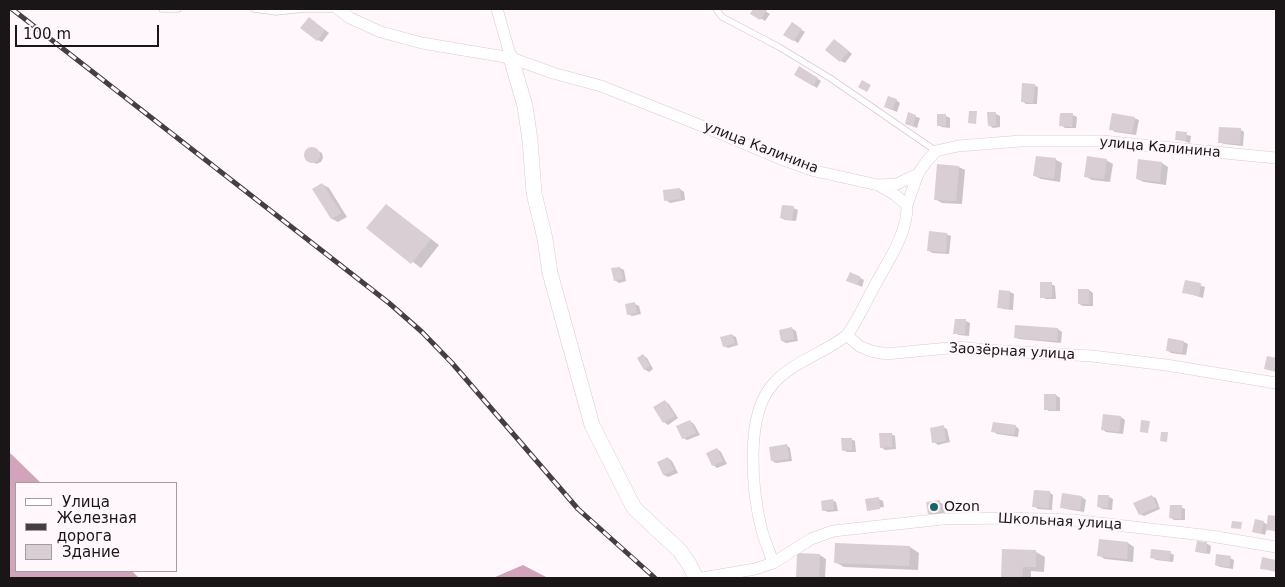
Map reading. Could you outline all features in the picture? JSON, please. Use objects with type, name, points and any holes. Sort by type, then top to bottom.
[{"type":"street","name":"улица Калинина","points":[[338,9],[350,18],[381,32],[422,43],[511,58],[553,73],[601,86],[781,160],[815,171],[878,185],[897,184],[918,174],[936,151],[958,146],[1021,140],[1102,142],[1276,158]]},
{"type":"street","points":[[497,9],[525,106],[534,193],[545,239],[550,273],[592,424],[634,508],[680,552],[696,578]]},
{"type":"street","points":[[773,563],[762,530],[753,471],[755,427],[766,392],[784,374],[848,335],[888,261],[904,226],[907,205],[918,174]]},
{"type":"street","points":[[878,185],[894,194],[907,205]]},
{"type":"street","name":"Заозёрная улица","points":[[848,335],[859,346],[886,354],[959,347],[1092,356],[1166,365],[1276,383]]},
{"type":"street","name":"Школьная улица","points":[[702,578],[755,569],[773,563],[811,539],[833,531],[943,519],[1074,520],[1211,536],[1276,547]]},
{"type":"lane","points":[[162,9],[178,9]]},
{"type":"lane","points":[[254,9],[276,12],[304,9],[338,9]]},
{"type":"lane","points":[[716,9],[722,17],[830,78],[936,151]]},
{"type":"shaded area","points":[[9,452],[40,482],[15,482],[15,572],[133,572],[139,578],[9,578]]},
{"type":"shaded area","points":[[523,565],[548,578],[493,578]]},
{"type":"building","points":[[753,9],[767,10],[760,20],[750,14]]},
{"type":"building","points":[[309,17],[325,30],[317,41],[300,28]]},
{"type":"building","points":[[792,22],[802,29],[793,41],[783,35]]},
{"type":"building","points":[[834,39],[849,51],[840,62],[825,50]]},
{"type":"building","points":[[799,66],[818,78],[813,86],[794,75]]},
{"type":"building","points":[[862,80],[871,85],[867,92],[858,87]]},
{"type":"building","points":[[1022,83],[1035,84],[1033,103],[1021,102]]},
{"type":"building","points":[[888,96],[897,99],[892,110],[884,107]]},
{"type":"building","points":[[969,111],[977,111],[976,124],[968,123]]},
{"type":"building","points":[[908,112],[916,115],[913,126],[905,124]]},
{"type":"building","points":[[987,112],[996,112],[996,126],[988,126]]},
{"type":"building","points":[[1060,113],[1073,113],[1072,127],[1059,126]]},
{"type":"building","points":[[1112,113],[1135,117],[1132,133],[1109,130]]},
{"type":"building","points":[[937,114],[946,114],[946,126],[937,126]]},
{"type":"building","points":[[1219,127],[1241,128],[1240,144],[1218,143]]},
{"type":"building","points":[[1176,131],[1187,132],[1186,141],[1175,140]]},
{"type":"building","points":[[312,147],[320,155],[312,163],[304,155]]},
{"type":"building","points":[[1036,156],[1056,158],[1054,179],[1033,176]]},
{"type":"building","points":[[1087,156],[1107,159],[1104,179],[1084,177]]},
{"type":"building","points":[[1138,159],[1162,162],[1160,182],[1136,179]]},
{"type":"building","points":[[937,164],[959,166],[956,201],[934,200]]},
{"type":"building","points":[[322,183],[341,213],[331,219],[312,189]]},
{"type":"building","points":[[680,188],[681,199],[664,201],[663,190]]},
{"type":"building","points":[[386,204],[431,239],[411,264],[366,228]]},
{"type":"building","points":[[782,205],[794,206],[792,220],[780,218]]},
{"type":"building","points":[[929,231],[947,233],[946,252],[927,251]]},
{"type":"building","points":[[620,267],[623,279],[614,281],[611,268]]},
{"type":"building","points":[[850,272],[861,277],[857,285],[846,281]]},
{"type":"building","points":[[1185,280],[1201,283],[1199,296],[1182,293]]},
{"type":"building","points":[[1040,282],[1052,282],[1052,297],[1040,298]]},
{"type":"building","points":[[1078,289],[1089,289],[1089,304],[1078,304]]},
{"type":"building","points":[[999,290],[1010,291],[1009,309],[997,308]]},
{"type":"building","points":[[635,302],[637,313],[627,315],[625,304]]},
{"type":"building","points":[[955,319],[966,319],[965,334],[953,334]]},
{"type":"building","points":[[1015,325],[1058,328],[1057,341],[1014,338]]},
{"type":"building","points":[[792,327],[794,339],[781,341],[779,330]]},
{"type":"building","points":[[732,334],[735,343],[723,347],[720,337]]},
{"type":"building","points":[[1168,338],[1184,341],[1182,353],[1166,351]]},
{"type":"building","points":[[643,354],[650,366],[644,370],[637,358]]},
{"type":"building","points":[[1267,356],[1276,358],[1274,371],[1264,369]]},
{"type":"building","points":[[1044,394],[1056,394],[1056,410],[1044,410]]},
{"type":"building","points":[[665,400],[675,416],[663,423],[653,407]]},
{"type":"building","points":[[1103,414],[1121,416],[1119,432],[1101,430]]},
{"type":"building","points":[[690,420],[696,433],[682,439],[676,426]]},
{"type":"building","points":[[1141,420],[1150,421],[1148,433],[1140,432]]},
{"type":"building","points":[[993,422],[1016,425],[1014,435],[991,432]]},
{"type":"building","points":[[944,425],[946,441],[932,443],[930,428]]},
{"type":"building","points":[[1161,432],[1168,432],[1167,442],[1160,441]]},
{"type":"building","points":[[879,433],[892,433],[892,447],[880,448]]},
{"type":"building","points":[[841,438],[852,438],[852,450],[842,451]]},
{"type":"building","points":[[787,444],[789,459],[771,461],[769,447]]},
{"type":"building","points":[[717,448],[723,461],[712,466],[706,453]]},
{"type":"building","points":[[668,457],[674,470],[663,475],[657,462]]},
{"type":"building","points":[[1034,490],[1050,491],[1049,508],[1032,507]]},
{"type":"building","points":[[1062,493],[1082,496],[1080,510],[1060,508]]},
{"type":"building","points":[[1098,495],[1109,495],[1108,508],[1097,507]]},
{"type":"building","points":[[1152,495],[1157,507],[1139,515],[1133,503]]},
{"type":"building","points":[[879,497],[880,509],[867,511],[865,499]]},
{"type":"building","points":[[833,499],[834,509],[822,511],[821,501]]},
{"type":"building","points":[[940,500],[941,512],[928,514],[926,502]]},
{"type":"building","points":[[1170,505],[1182,505],[1181,519],[1169,518]]},
{"type":"building","points":[[1268,515],[1276,516],[1275,531],[1266,530]]},
{"type":"building","points":[[1255,519],[1264,521],[1261,534],[1252,532]]},
{"type":"building","points":[[1232,521],[1242,522],[1241,529],[1231,528]]},
{"type":"building","points":[[1099,539],[1128,542],[1127,559],[1097,556]]},
{"type":"building","points":[[1197,541],[1207,542],[1206,553],[1195,552]]},
{"type":"building","points":[[835,543],[910,546],[909,566],[834,563]]},
{"type":"building","points":[[1002,549],[1036,550],[1036,567],[1023,567],[1022,578],[1001,578]]},
{"type":"building","points":[[1151,549],[1171,551],[1169,561],[1150,558]]},
{"type":"building","points":[[797,553],[820,554],[819,578],[796,578]]},
{"type":"building","points":[[1216,554],[1231,556],[1229,567],[1215,565]]},
{"type":"building","points":[[1262,557],[1276,560],[1276,571],[1260,569]]},
{"type":"railway","points":[[12,9],[389,303],[422,332],[452,363],[578,509],[655,578]]},
{"type":"place","name":"Ozon","points":[[934,507]]}]
